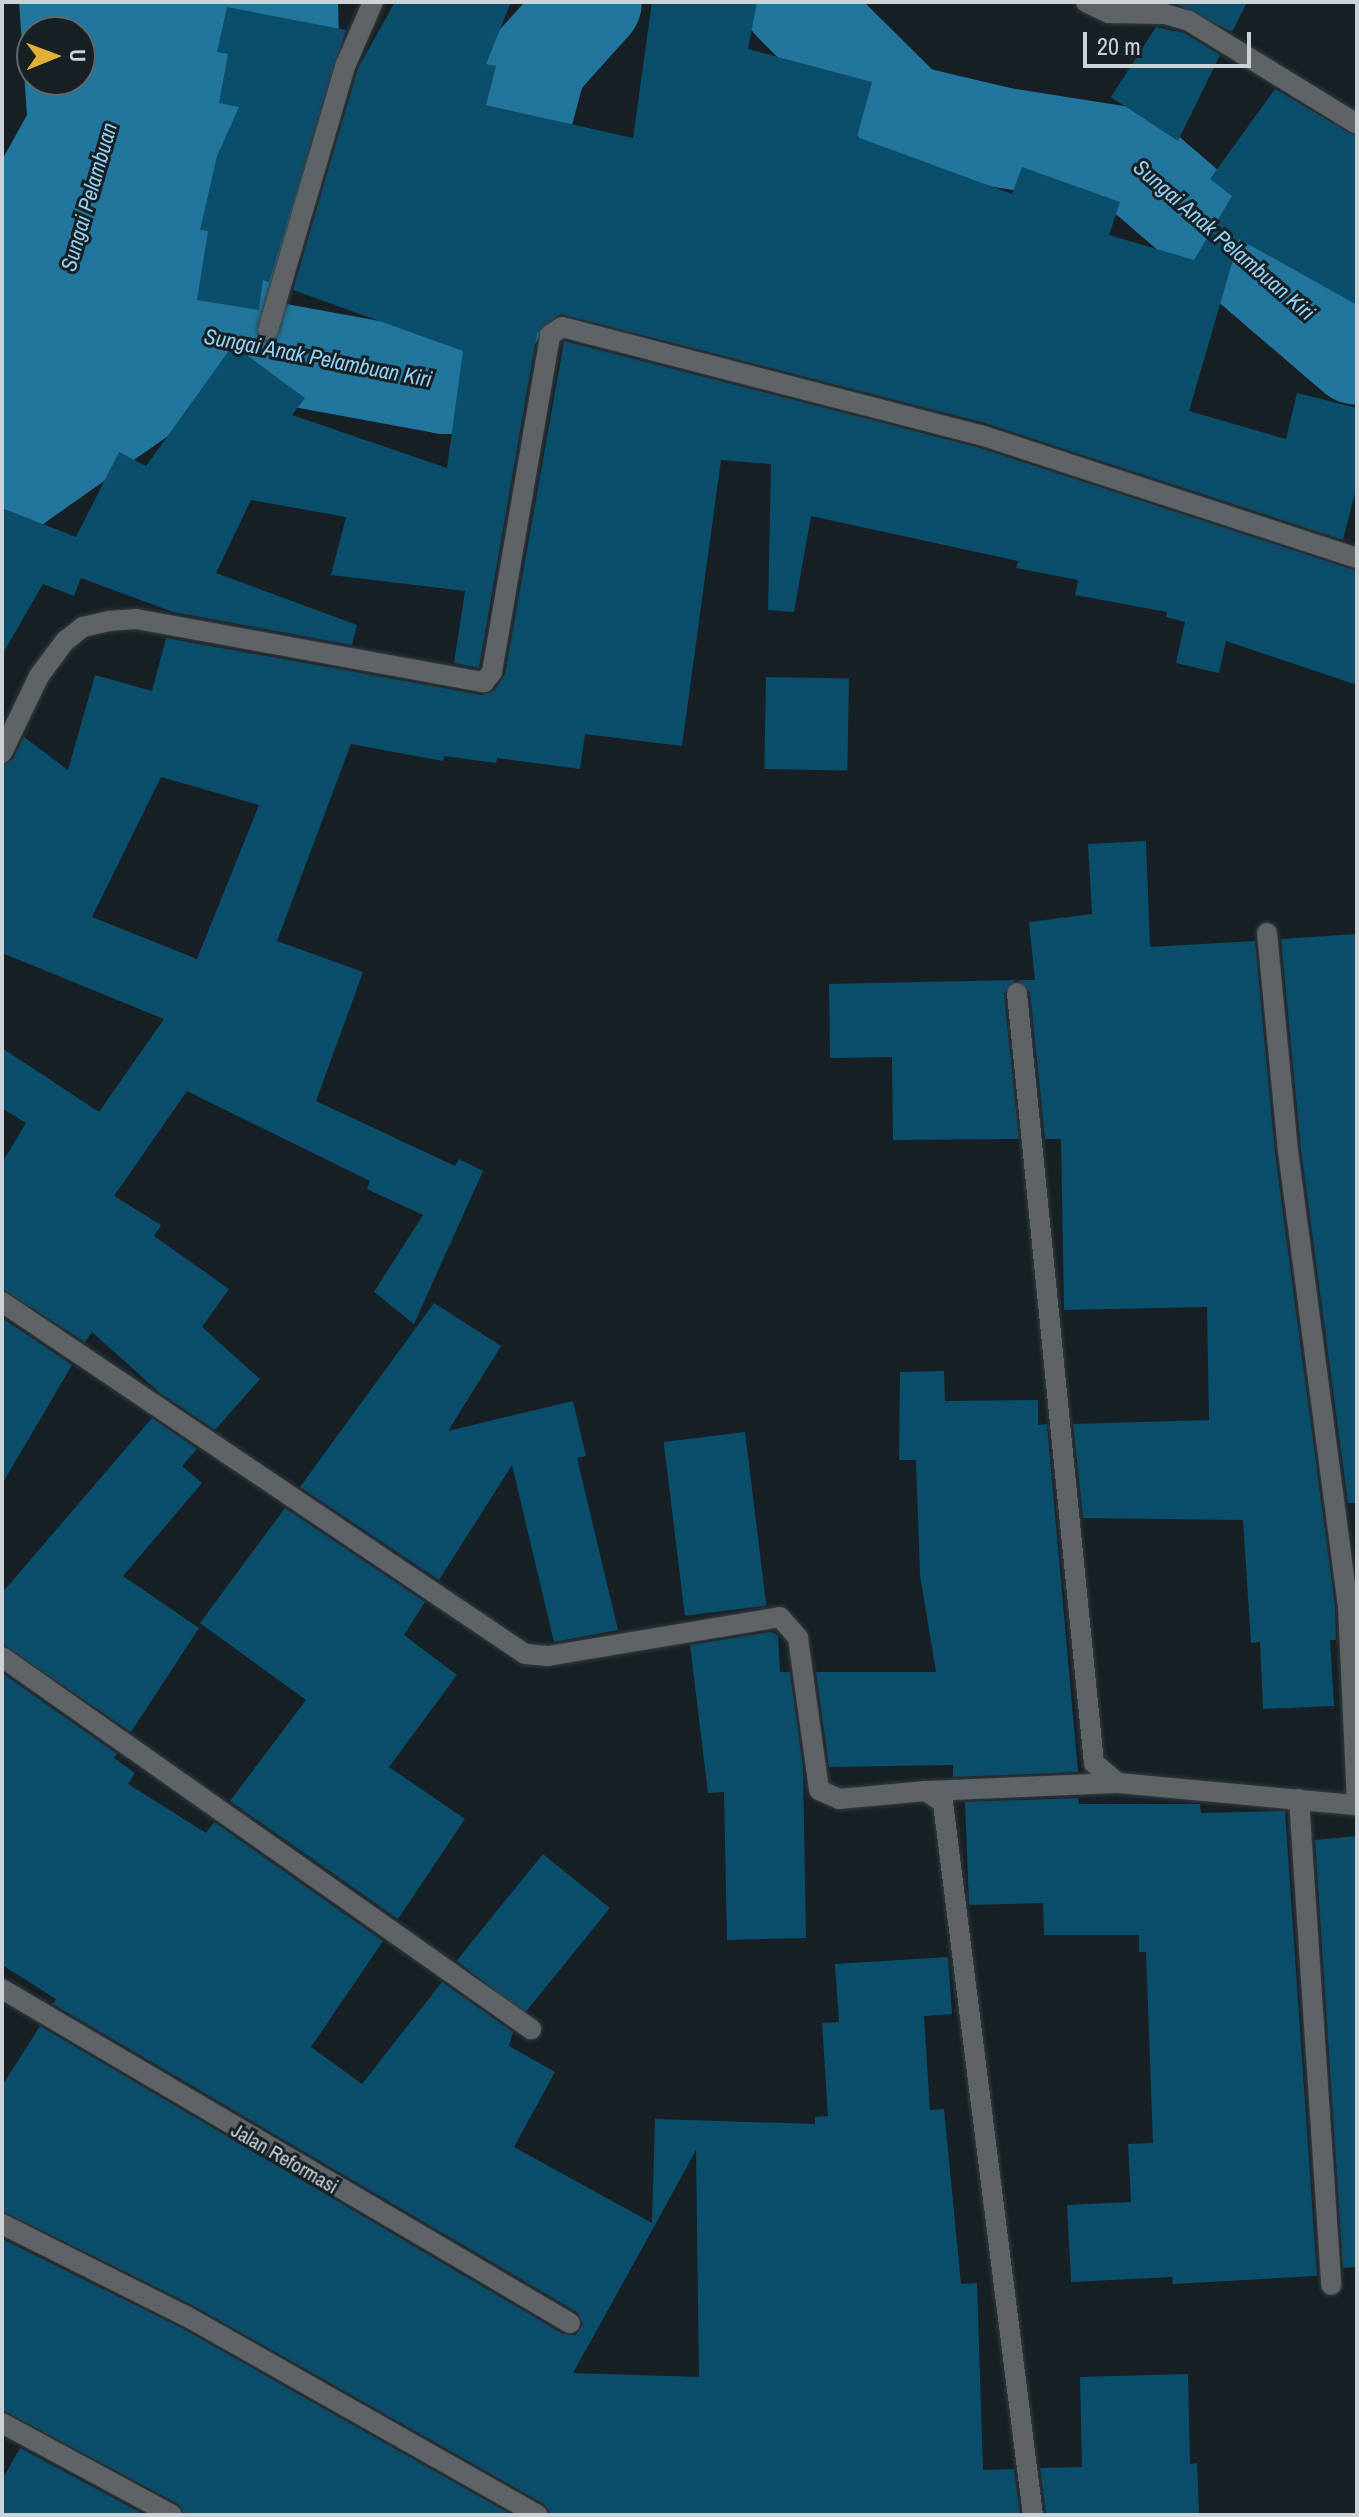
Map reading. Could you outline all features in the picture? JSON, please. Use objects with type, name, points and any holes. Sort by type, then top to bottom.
[{"type":"street","points":[[268,330],[346,64],[373,2]]},
{"type":"street","points":[[1086,2],[1109,13],[1165,14],[1189,21],[1357,124]]},
{"type":"street","points":[[2,753],[39,676],[65,641],[83,627],[108,621],[136,619],[484,682],[492,672],[550,335],[562,327],[981,435],[1357,558]]},
{"type":"street","points":[[2,1302],[525,1654],[559,1654],[780,1617],[798,1638],[819,1790],[839,1799],[926,1791],[1118,1783],[1357,1805],[1348,1605],[1288,1151],[1267,933]]},
{"type":"street","points":[[1017,993],[1094,1763],[1118,1783]]},
{"type":"street","points":[[2,1657],[531,2029]]},
{"type":"street","points":[[926,1791],[943,1803],[945,1815],[1033,2515]]},
{"type":"street","points":[[1299,1799],[1331,2285]]},
{"type":"street","name":"Jalan Reformasi","points":[[2,1989],[570,2323]]},
{"type":"street","points":[[2,2224],[186,2316],[538,2515]]},
{"type":"street","points":[[2,2423],[172,2515]]},
{"type":"water","name":"Sungai Pelambuan","points":[[19,2],[338,2],[339,37],[269,304],[168,436],[2,553],[2,160],[27,115],[26,96],[96,96],[96,16],[20,16]]},
{"type":"building","points":[[395,2],[511,2],[486,64],[496,66],[486,105],[633,138],[652,2],[757,2],[748,49],[872,82],[857,137],[1012,194],[1022,167],[1120,202],[1109,235],[1194,260],[1232,196],[1210,179],[1275,89],[1357,137],[1357,305],[1239,239],[1189,411],[1286,439],[1297,393],[1357,408],[1357,485],[1343,540],[985,423],[560,314],[537,333],[479,668],[454,663],[465,591],[331,575],[346,517],[251,500],[216,573],[357,625],[352,645],[173,612],[81,578],[74,596],[43,584],[2,655],[2,508],[76,537],[119,452],[146,466],[233,345],[305,398],[292,415],[447,468],[463,351],[293,290],[358,68]]},
{"type":"building","points":[[1172,2],[1247,2],[1232,32]]},
{"type":"building","points":[[227,7],[346,30],[269,282],[263,280],[259,310],[197,300],[208,231],[200,230],[217,156],[239,107],[219,103],[228,54],[217,52]]},
{"type":"building","points":[[1156,27],[1184,33],[1220,55],[1178,141],[1111,97]]},
{"type":"building","points":[[564,341],[977,447],[1357,571],[1357,685],[1226,641],[1219,673],[1176,663],[1185,622],[1166,617],[1167,612],[1075,595],[1078,580],[1016,568],[1018,561],[811,516],[794,612],[768,610],[771,464],[721,460],[682,746],[585,734],[580,769],[497,758],[496,763],[444,756],[443,761],[351,744],[277,941],[363,972],[316,1101],[455,1166],[459,1159],[483,1171],[414,1324],[374,1292],[423,1215],[367,1189],[370,1181],[187,1091],[114,1196],[161,1225],[154,1236],[229,1289],[202,1327],[260,1379],[215,1430],[160,1393],[92,1332],[85,1342],[2,1289],[2,1163],[26,1123],[2,1108],[2,1048],[99,1112],[164,1019],[2,953],[2,766],[13,759],[24,737],[68,770],[95,675],[152,691],[166,638],[482,695],[494,691],[505,674]],"holes":[[[161,777],[259,805],[197,959],[92,917]]]},
{"type":"building","points":[[766,677],[849,678],[847,770],[764,769]]},
{"type":"building","points":[[1146,841],[1150,947],[1255,941],[1275,1153],[1335,1606],[1336,1640],[1330,1640],[1334,1706],[1263,1709],[1260,1642],[1251,1643],[1243,1520],[1083,1518],[1073,1424],[1209,1420],[1207,1307],[1064,1310],[1061,1139],[1045,1139],[1030,992],[1018,980],[1035,980],[1029,922],[1092,914],[1088,844]]},
{"type":"building","points":[[1357,934],[1357,1503],[1348,1503],[1301,1150],[1281,939]]},
{"type":"building","points":[[1015,980],[1004,994],[1019,1139],[893,1140],[892,1057],[830,1058],[829,984]]},
{"type":"building","points":[[434,1303],[501,1346],[448,1431],[573,1401],[586,1456],[577,1458],[618,1630],[554,1642],[512,1465],[439,1580],[300,1487]]},
{"type":"building","points":[[2,1318],[72,1365],[2,1484]]},
{"type":"building","points":[[944,1371],[945,1401],[1038,1400],[1038,1425],[1047,1424],[1078,1772],[953,1777],[953,1765],[829,1767],[816,1672],[936,1672],[920,1575],[916,1460],[899,1460],[900,1372]]},
{"type":"building","points":[[152,1418],[197,1449],[182,1466],[202,1483],[123,1576],[199,1628],[131,1732],[2,1644],[2,1593]]},
{"type":"building","points":[[745,1432],[766,1606],[685,1616],[664,1442]]},
{"type":"building","points":[[285,1508],[425,1602],[404,1635],[457,1675],[389,1767],[465,1819],[398,1919],[230,1801],[306,1700],[200,1623]]},
{"type":"building","points":[[770,1632],[778,1635],[780,1672],[790,1672],[803,1768],[806,1938],[727,1940],[724,1792],[708,1793],[690,1645]]},
{"type":"building","points":[[2,1673],[117,1754],[114,1758],[135,1773],[128,1784],[206,1833],[214,1822],[383,1941],[311,2047],[362,2084],[442,1982],[513,2032],[509,2046],[555,2072],[514,2147],[652,2223],[655,2119],[815,2124],[815,2117],[828,2116],[822,2023],[839,2022],[835,1964],[948,1957],[952,2014],[924,2016],[930,2110],[944,2109],[961,2284],[977,2283],[983,2470],[1014,2469],[1020,2515],[551,2515],[544,2504],[192,2305],[2,2211],[2,2086],[40,2026],[563,2334],[576,2335],[583,2324],[577,2312],[53,2004],[56,1999],[2,1965]],"holes":[[[696,2150],[699,2377],[573,2373]]]},
{"type":"building","points":[[1078,1798],[1079,1804],[1200,1804],[1201,1813],[1285,1811],[1317,2276],[1173,2284],[1172,2277],[1071,2282],[1067,2205],[1131,2202],[1128,2144],[1153,2143],[1146,1952],[1139,1952],[1139,1935],[1044,1935],[1043,1903],[969,1905],[965,1802]]},
{"type":"building","points":[[1357,1836],[1357,2267],[1343,2268],[1315,1840]]},
{"type":"building","points":[[543,1854],[610,1908],[524,2015],[457,1960]]},
{"type":"building","points":[[2,2239],[180,2327],[512,2515],[185,2515],[178,2504],[2,2410]]},
{"type":"building","points":[[1188,2374],[1190,2464],[1197,2463],[1199,2515],[1046,2515],[1040,2468],[1082,2467],[1080,2377]]},
{"type":"building","points":[[20,2448],[145,2515],[2,2515],[2,2480]]},
{"type":"waterway","name":"Sungai Anak Pelambuan Kiri","points":[[105,311],[233,345],[445,384],[497,311],[512,156],[537,63],[592,2]]},
{"type":"waterway","name":"Sungai Anak Pelambuan Kiri","points":[[793,2],[907,115],[1005,138],[1126,157],[1357,355]]}]
